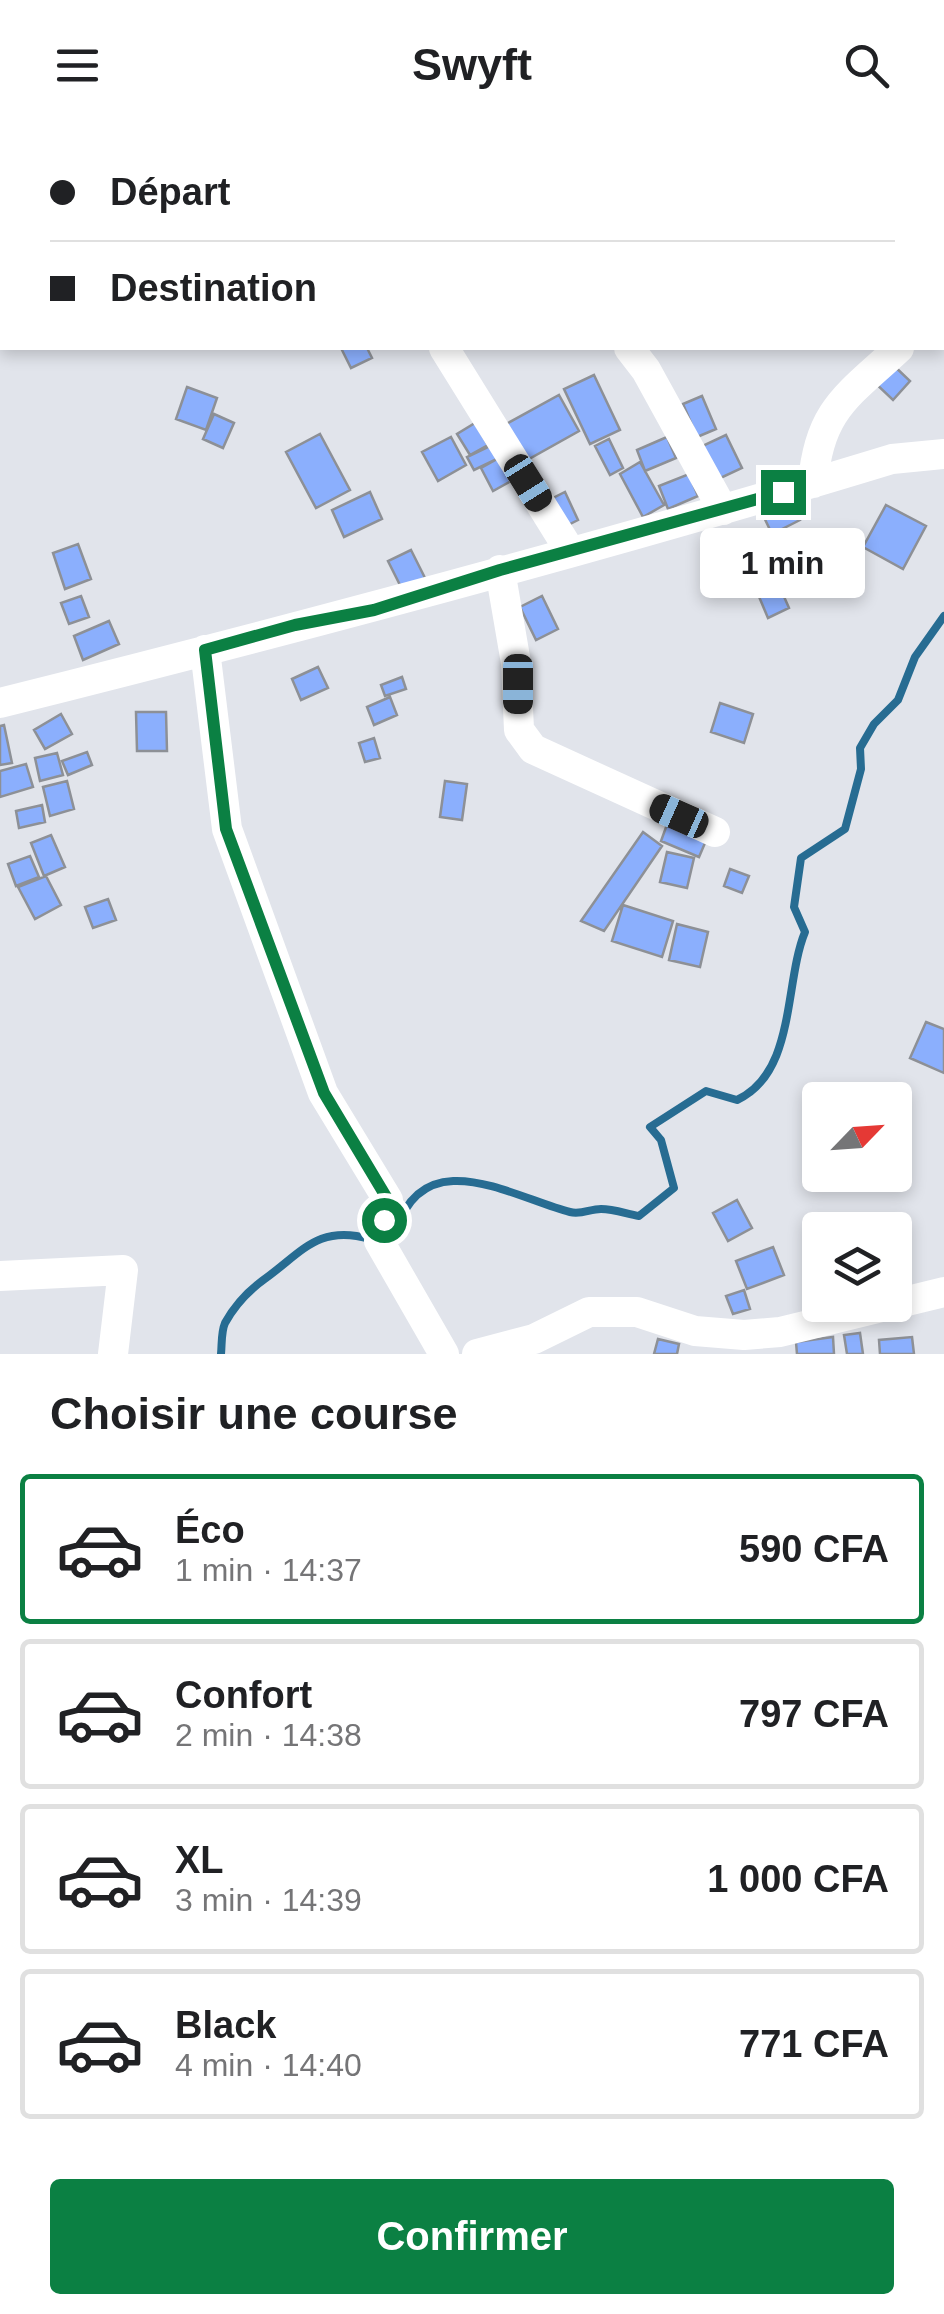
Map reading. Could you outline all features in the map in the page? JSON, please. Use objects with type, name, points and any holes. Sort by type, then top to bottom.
[{"type":"street","points":[[445,350],[570,551]]},
{"type":"street","points":[[630,350],[646,370],[722,510]]},
{"type":"street","points":[[813,482],[816,448],[830,414],[888,351]]},
{"type":"street","points":[[0,704],[295,625],[374,610],[892,458],[944,454]]},
{"type":"street","points":[[500,570],[516,663],[519,730],[524,740],[534,749],[715,832]]},
{"type":"street","points":[[205,650],[226,829],[324,1093],[388,1200],[379,1240],[443,1352]]},
{"type":"street","points":[[0,1276],[123,1270],[113,1354]]},
{"type":"street","points":[[912,1299],[944,1292]]},
{"type":"street","points":[[477,1354],[534,1339],[589,1312],[637,1312],[696,1331],[757,1344],[831,1322]]},
{"type":"building","points":[[342,350],[368,350],[372,358],[351,368]]},
{"type":"building","points":[[890,362],[910,381],[893,400],[873,381]]},
{"type":"building","points":[[594,375],[620,430],[590,444],[564,389]]},
{"type":"building","points":[[187,387],[217,398],[206,430],[176,419]]},
{"type":"building","points":[[559,395],[579,431],[520,464],[499,428]]},
{"type":"building","points":[[702,396],[716,429],[697,437],[683,404]]},
{"type":"building","points":[[214,414],[234,423],[223,448],[203,439]]},
{"type":"building","points":[[475,423],[488,445],[470,455],[457,434]]},
{"type":"building","points":[[320,434],[350,490],[316,508],[286,452]]},
{"type":"building","points":[[726,435],[742,468],[714,481],[698,448]]},
{"type":"building","points":[[451,437],[466,465],[438,481],[422,452]]},
{"type":"building","points":[[667,437],[676,458],[645,471],[637,450]]},
{"type":"building","points":[[609,439],[623,468],[610,475],[595,446]]},
{"type":"building","points":[[492,445],[499,458],[474,470],[467,457]]},
{"type":"building","points":[[499,458],[511,481],[493,491],[481,468]]},
{"type":"building","points":[[640,462],[664,505],[643,517],[620,474]]},
{"type":"building","points":[[689,474],[698,496],[668,509],[659,486]]},
{"type":"building","points":[[370,492],[382,519],[344,537],[332,510]]},
{"type":"building","points":[[565,492],[578,520],[560,529],[547,501]]},
{"type":"building","points":[[790,497],[800,520],[772,534],[761,511]]},
{"type":"building","points":[[886,505],[926,526],[903,569],[863,547]]},
{"type":"building","points":[[78,544],[91,579],[65,589],[53,553]]},
{"type":"building","points":[[411,550],[425,578],[402,589],[388,561]]},
{"type":"building","points":[[778,583],[789,608],[768,618],[757,592]]},
{"type":"building","points":[[81,596],[89,617],[69,624],[61,603]]},
{"type":"building","points":[[542,596],[558,629],[536,640],[520,607]]},
{"type":"building","points":[[109,621],[119,644],[83,660],[74,636]]},
{"type":"building","points":[[318,667],[328,688],[301,700],[292,679]]},
{"type":"building","points":[[402,677],[406,689],[385,696],[381,685]]},
{"type":"building","points":[[390,697],[397,715],[374,725],[367,707]]},
{"type":"building","points":[[720,703],[753,714],[744,743],[711,732]]},
{"type":"building","points":[[136,712],[166,712],[167,751],[137,751]]},
{"type":"building","points":[[61,714],[72,734],[45,749],[34,730]]},
{"type":"building","points":[[4,725],[12,763],[0,765],[0,726]]},
{"type":"building","points":[[374,738],[380,758],[365,762],[359,743]]},
{"type":"building","points":[[87,752],[92,765],[68,775],[62,761]]},
{"type":"building","points":[[57,753],[63,775],[40,781],[35,758]]},
{"type":"building","points":[[26,764],[33,787],[0,797],[0,771]]},
{"type":"building","points":[[67,781],[74,809],[50,816],[43,787]]},
{"type":"building","points":[[445,781],[467,784],[462,820],[440,817]]},
{"type":"building","points":[[42,805],[45,822],[19,828],[16,811]]},
{"type":"building","points":[[669,819],[708,836],[699,857],[661,841]]},
{"type":"building","points":[[643,832],[662,846],[604,931],[581,921]]},
{"type":"building","points":[[51,835],[65,867],[44,876],[31,843]]},
{"type":"building","points":[[667,852],[694,858],[687,888],[660,882]]},
{"type":"building","points":[[30,856],[39,877],[16,886],[8,864]]},
{"type":"building","points":[[730,869],[749,876],[742,893],[724,886]]},
{"type":"building","points":[[46,876],[61,905],[35,919],[18,887]]},
{"type":"building","points":[[108,899],[116,920],[93,928],[85,907]]},
{"type":"building","points":[[623,905],[673,921],[662,957],[612,941]]},
{"type":"building","points":[[677,924],[708,932],[700,967],[669,960]]},
{"type":"building","points":[[926,1022],[944,1029],[944,1073],[910,1058]]},
{"type":"building","points":[[737,1200],[752,1228],[728,1241],[713,1213]]},
{"type":"building","points":[[773,1247],[784,1275],[747,1289],[736,1261]]},
{"type":"building","points":[[744,1290],[750,1309],[733,1314],[726,1296]]},
{"type":"building","points":[[860,1333],[863,1354],[847,1354],[844,1335]]},
{"type":"building","points":[[833,1337],[834,1354],[797,1354],[796,1342]]},
{"type":"building","points":[[912,1337],[914,1354],[880,1354],[879,1340]]},
{"type":"building","points":[[658,1339],[679,1344],[677,1354],[654,1354]]},
{"type":"waterway","points":[[396,1231],[409,1203],[427,1188],[449,1181],[498,1188],[570,1212],[606,1209],[639,1216],[674,1188],[661,1140],[650,1127],[706,1091],[737,1100],[756,1087],[770,1070],[785,1025],[805,932],[794,907],[801,858],[845,829],[861,769],[860,748],[874,724],[898,700],[915,657],[944,616]]},
{"type":"waterway","points":[[221,1354],[224,1327],[238,1303],[301,1250],[337,1235],[370,1239]]},
{"type":"route","points":[[384,1220],[388,1200],[324,1093],[226,829],[205,650],[295,625],[374,610],[500,570],[783,492]]}]
